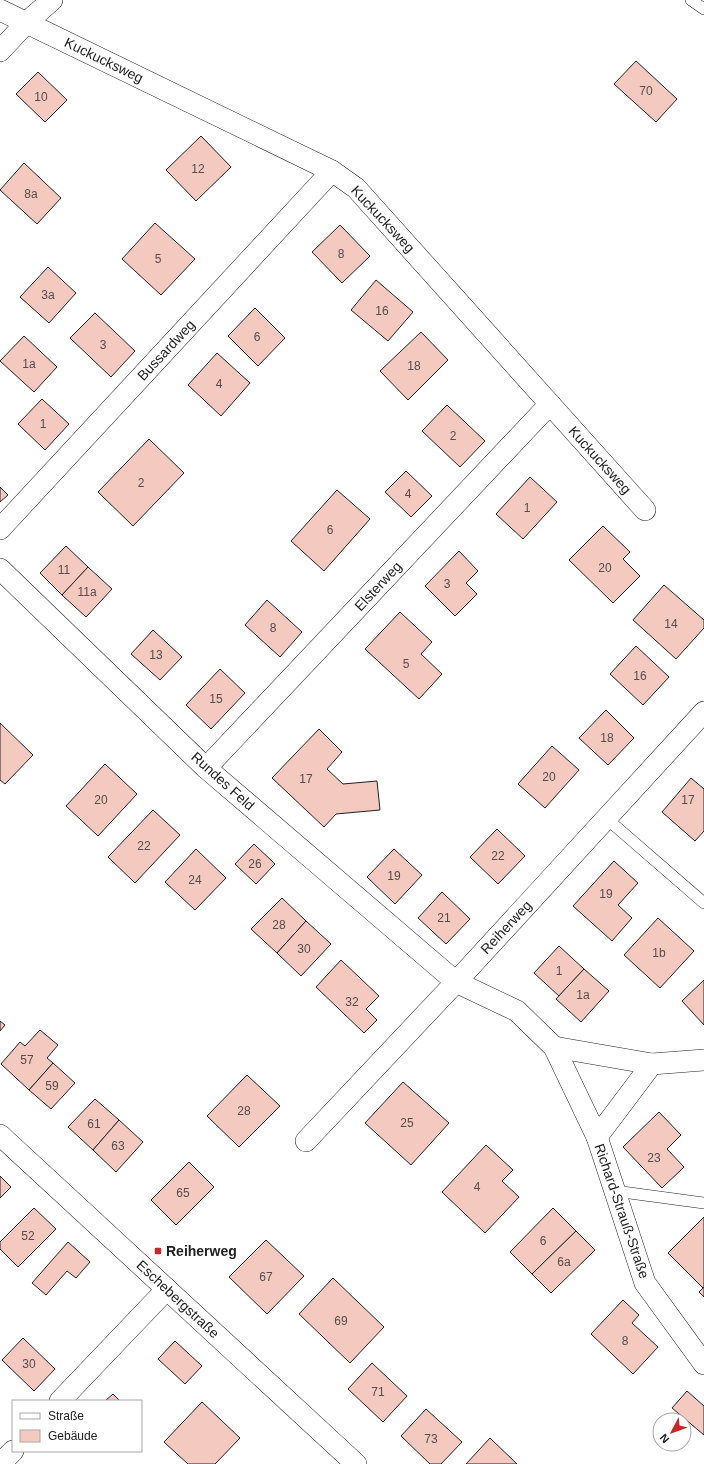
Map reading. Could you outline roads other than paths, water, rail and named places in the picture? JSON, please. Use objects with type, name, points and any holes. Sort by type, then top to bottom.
[{"type":"street","points":[[0,51],[27,22],[52,0]]},
{"type":"street","name":"Kuckucksweg","points":[[0,10],[332,171],[356,188],[644,510]]},
{"type":"street","name":"Bussardweg","points":[[0,529],[332,171]]},
{"type":"street","name":"Elsterweg","points":[[206,768],[550,404]]},
{"type":"street","name":"Rundes Feld","points":[[0,569],[206,768],[456,982]]},
{"type":"street","name":"Reiherweg","points":[[306,1141],[456,982],[704,712]]},
{"type":"street","name":"Richard-Strauß-Straße","points":[[456,982],[518,1011],[554,1047],[597,1137],[645,1283],[704,1364]]},
{"type":"street","points":[[554,1047],[652,1064],[704,1060]]},
{"type":"street","name":"Richard-Strauß-Straße","points":[[597,1137],[652,1064]]},
{"type":"street","name":"Eschebergstraße","points":[[0,1135],[356,1464]]},
{"type":"street","points":[[61,1400],[167,1288]]},
{"type":"street","points":[[0,1464],[12,1452]]},
{"type":"lane","points":[[691,0],[704,9]]},
{"type":"lane","points":[[606,818],[704,904]]},
{"type":"lane","points":[[615,1191],[704,1203]]},
{"type":"place","name":"Reiherweg","points":[[158,1251]]}]
